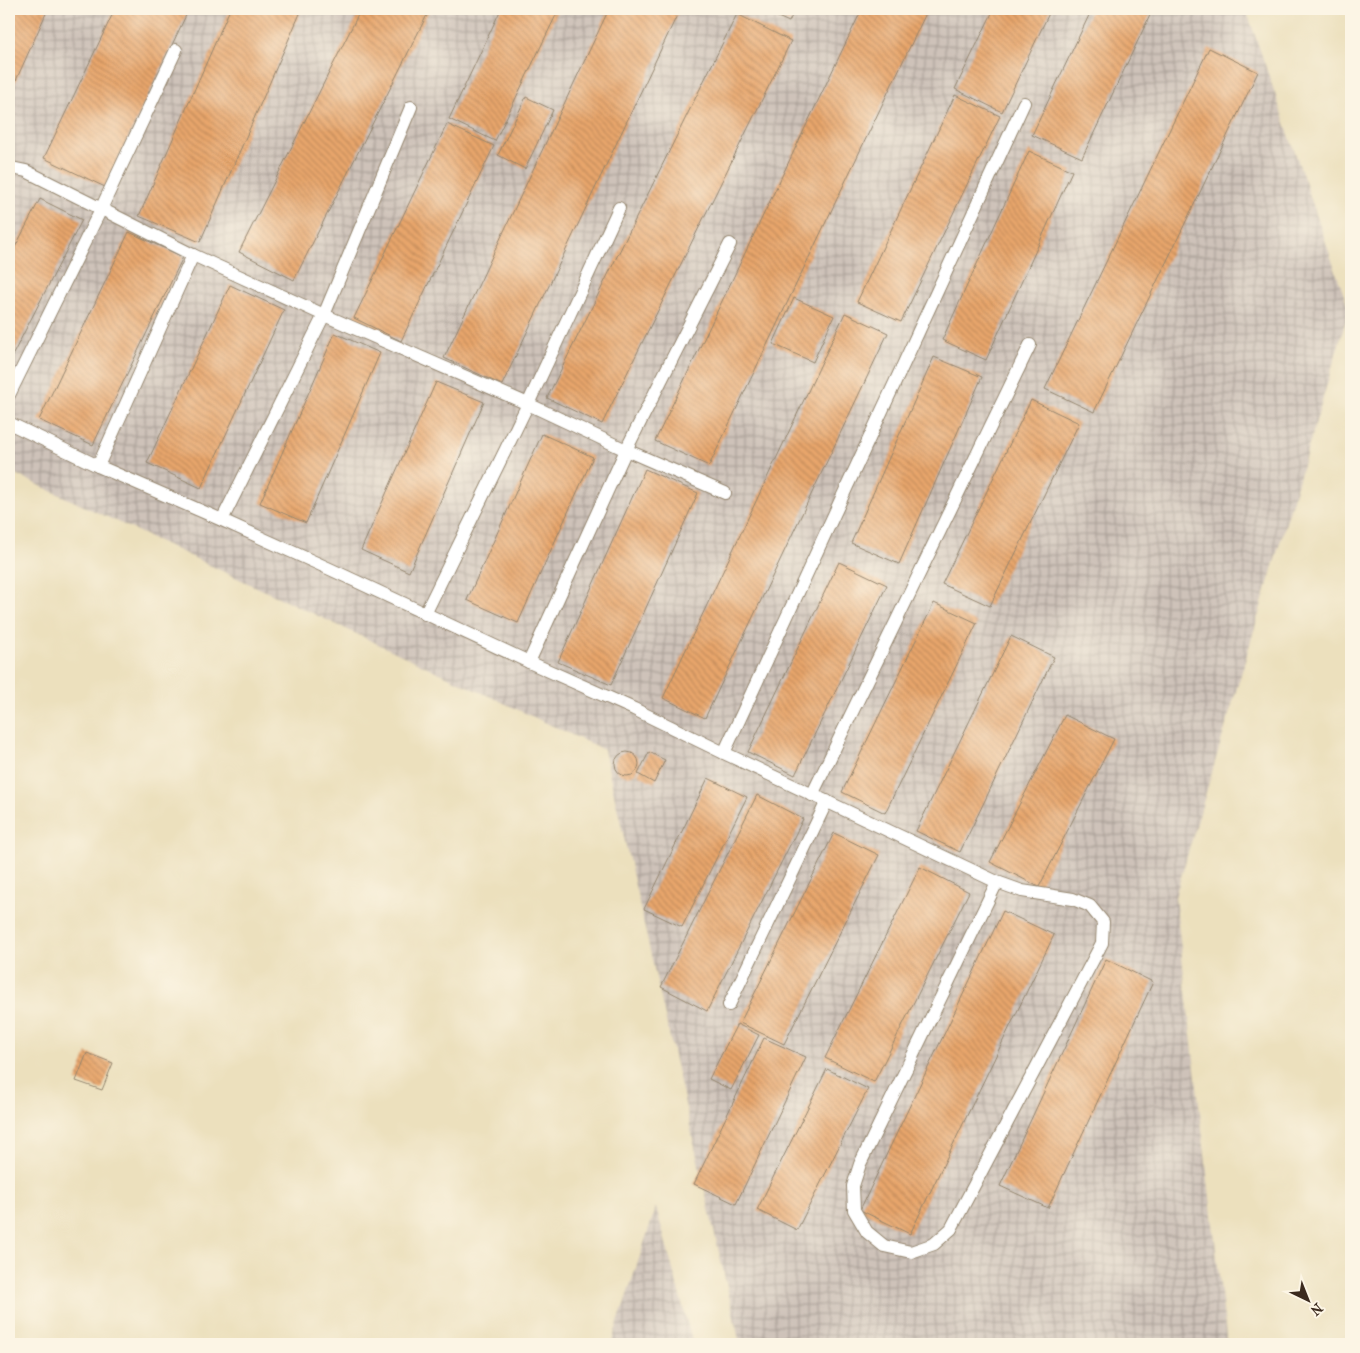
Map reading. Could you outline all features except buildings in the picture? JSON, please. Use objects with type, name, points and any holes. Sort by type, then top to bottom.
[{"type":"lane","points":[[9,396],[176,50]]},
{"type":"lane","points":[[724,753],[1024,103]]},
{"type":"lane","points":[[222,520],[324,315],[411,107]]},
{"type":"lane","points":[[9,169],[26,171],[193,255],[324,315],[528,404],[626,450],[726,493]]},
{"type":"lane","points":[[425,614],[528,404],[619,208]]},
{"type":"lane","points":[[529,662],[626,450],[730,244]]},
{"type":"lane","points":[[98,466],[193,255]]},
{"type":"lane","points":[[812,795],[1030,345]]},
{"type":"lane","points":[[9,423],[98,466],[222,520],[634,709],[997,882],[1022,891],[1073,899],[1090,906],[1103,922],[1102,943],[951,1229],[934,1244],[912,1252],[884,1246],[867,1232],[854,1210],[853,1186],[864,1155],[997,882]]},
{"type":"lane","points":[[728,1005],[826,801]]},
{"type":"shaded area","points":[[9,9],[1246,9],[1349,310],[1175,897],[1227,1344],[740,1344],[604,750],[9,471]]},
{"type":"shaded area","points":[[656,1207],[693,1344],[611,1344]]}]
